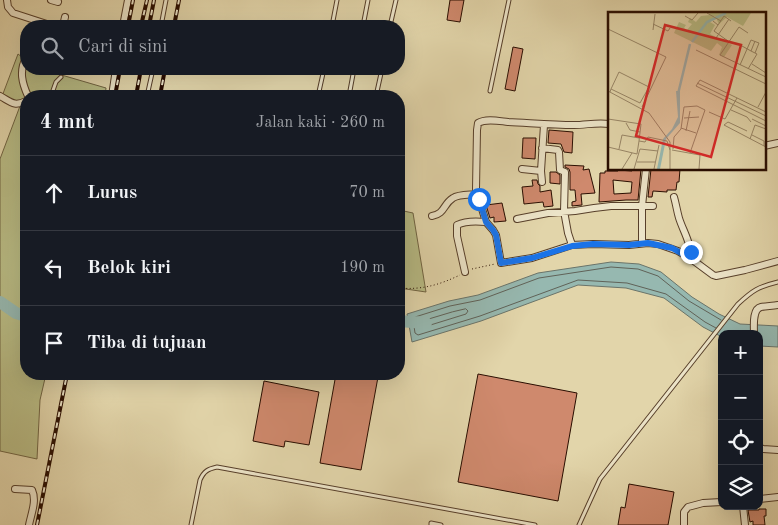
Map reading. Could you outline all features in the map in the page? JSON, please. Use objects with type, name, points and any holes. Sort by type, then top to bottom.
[{"type":"street","points":[[7,0],[8,7],[12,13],[34,20]]},
{"type":"street","points":[[51,0],[58,2]]},
{"type":"street","points":[[124,20],[128,0]]},
{"type":"street","points":[[22,75],[26,90]]},
{"type":"street","points":[[113,90],[115,75]]},
{"type":"street","points":[[0,96],[15,104],[20,104]]},
{"type":"street","points":[[608,124],[544,125],[495,120],[479,122],[477,130],[477,194],[482,204],[486,222],[495,232],[501,263],[532,258],[572,246],[642,243],[658,244],[672,248],[716,276],[778,261]]},
{"type":"street","points":[[542,182],[544,125]]},
{"type":"street","points":[[542,148],[555,149],[559,152],[560,170],[565,172],[564,211],[572,246]]},
{"type":"street","points":[[522,169],[541,171]]},
{"type":"street","points":[[642,243],[642,206],[646,170]]},
{"type":"street","points":[[432,216],[439,214],[453,198],[477,194]]},
{"type":"street","points":[[674,198],[677,213],[690,245],[690,258]]},
{"type":"street","points":[[517,219],[564,211],[612,206],[653,206]]},
{"type":"street","points":[[465,272],[457,236],[457,225],[478,221],[486,222]]},
{"type":"street","points":[[754,330],[755,314],[758,308],[778,305]]},
{"type":"street","points":[[763,449],[778,450]]},
{"type":"street","points":[[15,489],[29,489],[34,492],[29,525]]},
{"type":"street","points":[[763,498],[778,496]]},
{"type":"street","points":[[684,525],[684,512],[688,506],[718,502]]},
{"type":"street","points":[[743,510],[745,525]]},
{"type":"lane","points":[[162,20],[166,0]]},
{"type":"lane","points":[[333,20],[337,0]]},
{"type":"lane","points":[[364,20],[368,0]]},
{"type":"lane","points":[[391,20],[396,0]]},
{"type":"lane","points":[[490,91],[509,0]]},
{"type":"lane","points":[[149,90],[152,75]]},
{"type":"lane","points":[[319,90],[323,75]]},
{"type":"lane","points":[[349,90],[353,75]]},
{"type":"lane","points":[[377,90],[381,75]]},
{"type":"lane","points":[[53,90],[57,79],[61,77]]},
{"type":"lane","points":[[579,525],[600,479],[738,304],[758,287],[778,282]]},
{"type":"lane","points":[[191,525],[200,480],[208,469],[217,467],[535,525]]},
{"type":"lane","points":[[430,525],[431,523],[441,525]]},
{"type":"path","points":[[405,288],[434,286],[465,272],[501,263]]},
{"type":"green space","points":[[18,54],[20,56],[20,75],[62,75],[106,88],[106,90],[20,90],[20,106],[1,99]]},
{"type":"green space","points":[[20,106],[20,380],[45,380],[40,400],[37,459],[0,451],[0,159]]},
{"type":"green space","points":[[405,211],[413,213],[426,292],[405,289]]},
{"type":"water","points":[[611,262],[639,264],[661,272],[692,297],[719,314],[740,324],[778,326],[778,347],[763,346],[763,330],[718,330],[718,335],[703,327],[664,298],[626,288],[578,285],[481,321],[412,342],[407,314],[449,301],[478,295],[538,273]]},
{"type":"building","points":[[450,0],[464,0],[460,22],[447,20]]},
{"type":"building","points":[[513,47],[523,49],[515,91],[505,89]]},
{"type":"building","points":[[549,130],[573,132],[572,153],[564,152],[561,144],[548,143]]},
{"type":"building","points":[[523,138],[536,138],[535,159],[522,158]]},
{"type":"building","points":[[565,165],[584,166],[583,170],[589,169],[595,193],[581,194],[582,205],[572,206],[572,202],[576,201],[575,190],[570,190],[570,172]]},
{"type":"building","points":[[618,170],[641,170],[638,200],[599,202],[600,173]],"holes":[[[613,180],[632,182],[631,193],[614,194]]]},
{"type":"building","points":[[651,170],[680,170],[676,190],[667,190],[667,192],[653,191],[652,197],[648,197]]},
{"type":"building","points":[[550,172],[556,172],[560,175],[560,184],[550,183]]},
{"type":"building","points":[[532,180],[537,180],[540,192],[551,190],[553,206],[544,207],[543,202],[524,204],[522,187],[533,186]]},
{"type":"building","points":[[502,203],[506,221],[494,222],[494,217],[490,218],[486,205]]},
{"type":"building","points":[[478,374],[577,393],[558,501],[458,482]]},
{"type":"building","points":[[335,380],[377,380],[361,470],[320,463]]},
{"type":"building","points":[[264,381],[319,392],[309,445],[285,441],[284,447],[253,441]]},
{"type":"building","points":[[629,484],[674,492],[668,525],[618,525],[621,507],[625,508]]},
{"type":"building","points":[[766,509],[766,516],[764,516],[765,525],[753,525],[753,521],[750,522],[748,510]]},
{"type":"waterway","points":[[0,302],[20,314]]},
{"type":"waterway","points":[[405,321],[426,323]]},
{"type":"railway","points":[[129,20],[133,0]]},
{"type":"railway","points":[[142,20],[147,0]]},
{"type":"railway","points":[[150,20],[154,0]]},
{"type":"railway","points":[[175,20],[179,0]]},
{"type":"railway","points":[[116,90],[119,75]]},
{"type":"railway","points":[[137,90],[140,75]]},
{"type":"railway","points":[[161,90],[164,75]]},
{"type":"railway","points":[[37,525],[66,380]]},
{"type":"route","points":[[479,199],[486,222],[495,232],[501,263],[532,258],[582,244],[658,244],[672,248],[690,258],[691,252]]}]
